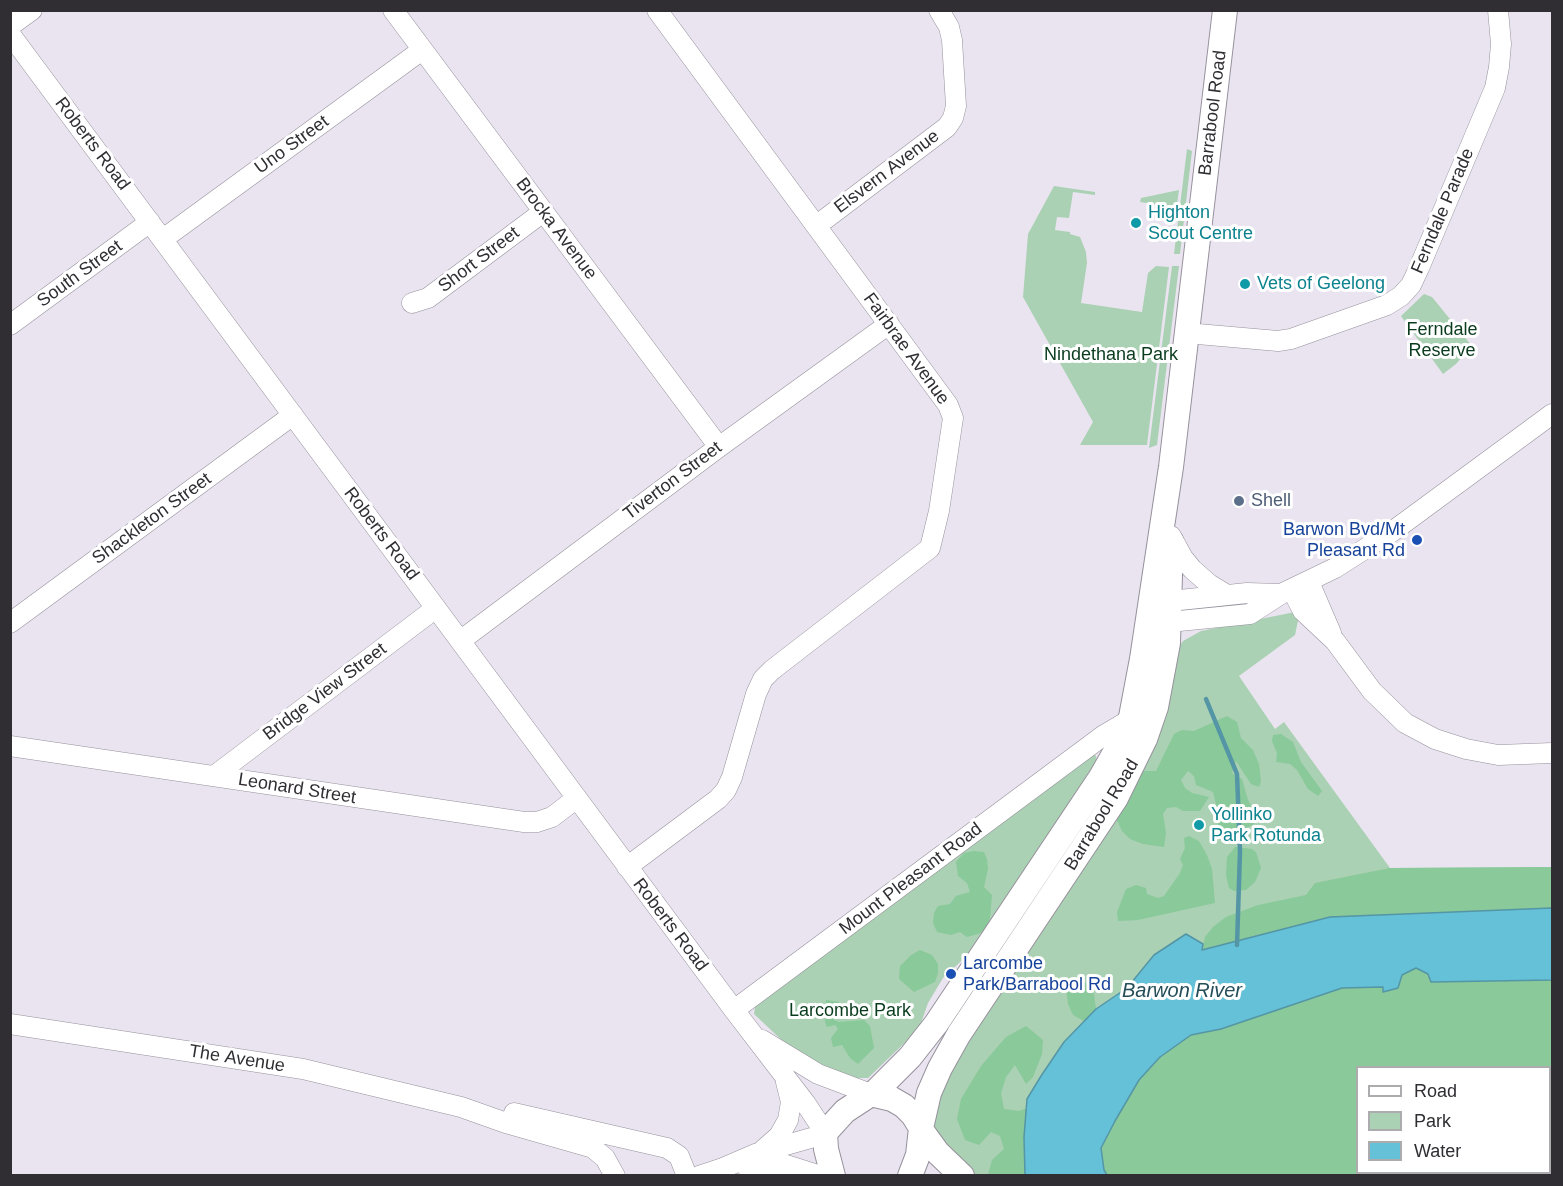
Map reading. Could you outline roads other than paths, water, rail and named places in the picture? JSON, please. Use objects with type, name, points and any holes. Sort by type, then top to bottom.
[{"type":"main road","name":"Barrabool Road","points":[[910,1176],[918,1155],[929,1093],[955,1042],[993,980],[1116,798],[1135,762],[1156,707],[1168,644],[1163,610],[1171,467],[1225,10]]},
{"type":"main road","name":"Barrabool Road","points":[[825,1134],[845,1111],[872,1094],[925,1040],[1047,860],[1118,747],[1131,717],[1163,610],[1170,536],[1171,467]]},
{"type":"main road","points":[[872,1094],[892,1099],[914,1115],[921,1130],[938,1154],[962,1176]]},
{"type":"main road","points":[[825,1134],[825,1149],[833,1176]]},
{"type":"street","points":[[10,26],[32,10]]},
{"type":"street","name":"Brocka Avenue","points":[[393,10],[719,447]]},
{"type":"street","name":"Fairbrae Avenue","points":[[627,867],[718,799],[726,790],[732,777],[756,694],[763,679],[930,548],[937,521],[953,418],[948,405],[657,10]]},
{"type":"street","name":"Elsvern Avenue","points":[[816,226],[947,127],[953,118],[956,106],[952,40],[949,27],[939,10]]},
{"type":"street","name":"Ferndale Parade","points":[[1186,333],[1278,341],[1291,339],[1387,305],[1401,296],[1411,285],[1419,268],[1495,88],[1501,44],[1498,10]]},
{"type":"street","name":"Roberts Road","points":[[10,34],[627,867],[806,1104],[825,1134]]},
{"type":"street","name":"Uno Street","points":[[163,239],[422,50]]},
{"type":"street","name":"Short Street","points":[[412,303],[428,298],[543,212]]},
{"type":"street","name":"South Street","points":[[10,325],[150,222]]},
{"type":"street","name":"Tiverton Street","points":[[460,641],[719,447],[889,324]]},
{"type":"street","points":[[1163,610],[1250,614],[1335,568],[1393,531],[1552,414]]},
{"type":"street","name":"Shackleton Street","points":[[10,623],[293,415]]},
{"type":"street","points":[[1170,536],[1192,569],[1209,584],[1227,595]]},
{"type":"street","points":[[1163,610],[1227,595],[1294,589]]},
{"type":"street","points":[[1294,589],[1303,611],[1335,641],[1372,691],[1405,723],[1435,739],[1466,749],[1498,755],[1552,753]]},
{"type":"street","name":"Bridge View Street","points":[[214,776],[436,608]]},
{"type":"street","name":"Mount Pleasant Road","points":[[734,1010],[1131,717]]},
{"type":"street","points":[[1088,748],[1098,744],[1106,747],[1108,752],[1106,768]]},
{"type":"street","name":"Leonard Street","points":[[10,746],[524,822],[537,822],[552,817],[577,798]]},
{"type":"street","name":"The Avenue","points":[[10,1024],[303,1069],[460,1107],[509,1124],[593,1148],[605,1158],[615,1176]]},
{"type":"street","name":"Roberts Road","points":[[752,1034],[818,1074],[872,1094]]},
{"type":"street","points":[[758,1153],[779,1136],[788,1120],[791,1097],[781,1073]]},
{"type":"street","name":"The Avenue","points":[[460,1107],[517,1114],[667,1148],[679,1156],[687,1176]]},
{"type":"street","points":[[699,1176],[758,1153],[825,1134]]},
{"type":"street","points":[[723,1168],[783,1164],[821,1176]]},
{"type":"water","name":"Barwon River","points":[[1552,908],[1552,980],[1431,982],[1428,974],[1416,968],[1402,975],[1398,988],[1383,992],[1383,987],[1342,988],[1221,1029],[1191,1035],[1160,1057],[1139,1080],[1101,1148],[1104,1170],[1107,1175],[1025,1175],[1024,1137],[1027,1099],[1041,1076],[1064,1042],[1096,1009],[1127,988],[1154,955],[1186,934],[1203,944],[1202,950],[1330,917]]},
{"type":"waterway","points":[[1206,699],[1237,774],[1240,852],[1237,945]]},
{"type":"place","name":"Highton Scout Centre","points":[[1136,223]]},
{"type":"place","name":"Vets of Geelong","points":[[1245,284]]},
{"type":"place","name":"Shell","points":[[1239,501]]},
{"type":"place","name":"Barwon Bvd/Mt Pleasant Rd","points":[[1417,540]]},
{"type":"place","name":"Yollinko Park Rotunda","points":[[1199,825]]},
{"type":"place","name":"Larcombe Park/Barrabool Rd","points":[[951,974]]},
{"type":"park label","name":"Ferndale Reserve","points":[[1442,340]]},
{"type":"park label","name":"Nindethana Park","points":[[1111,355]]},
{"type":"park label","name":"Larcombe Park","points":[[850,1011]]}]
